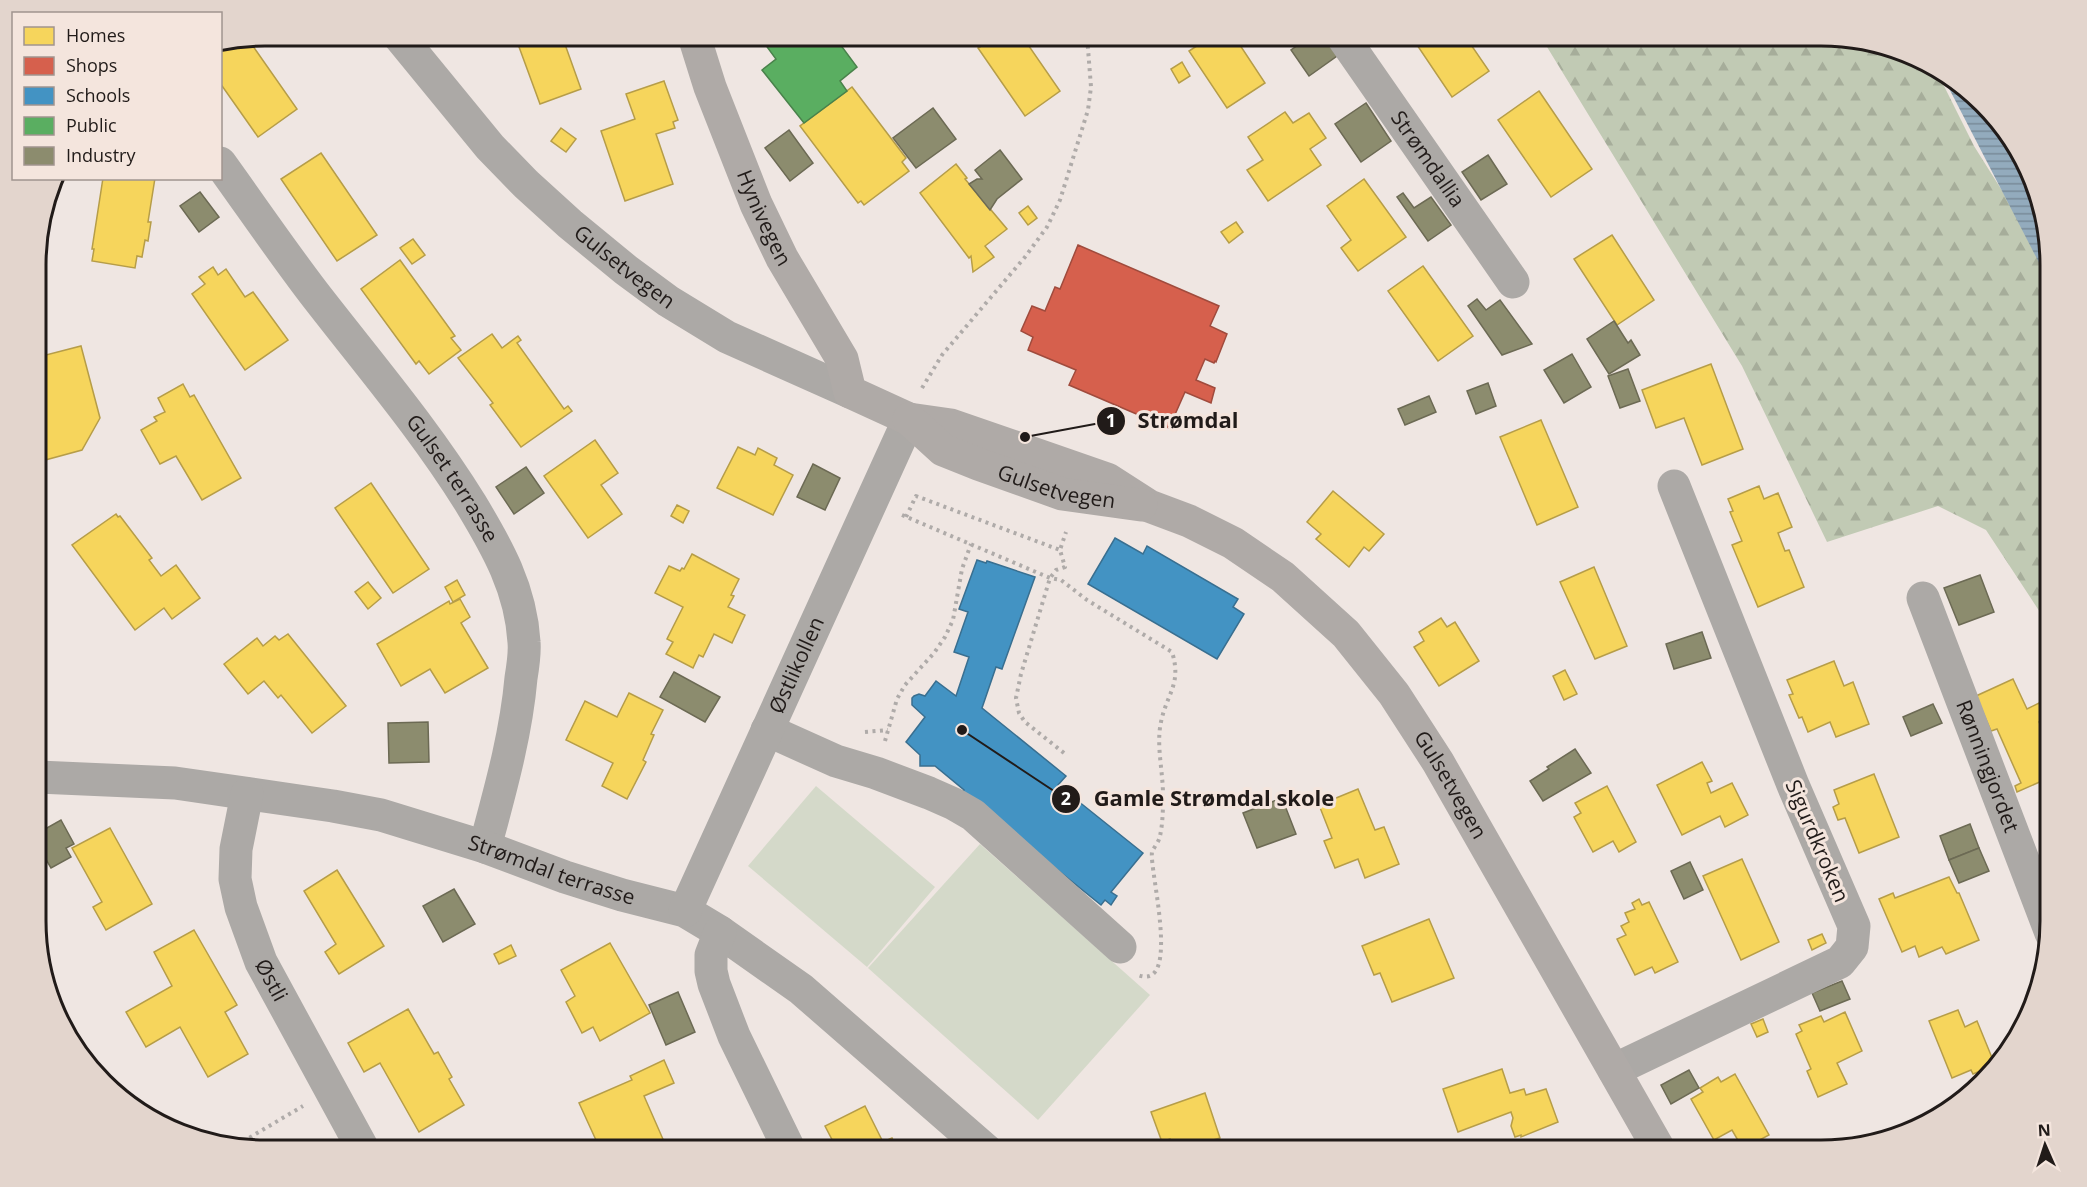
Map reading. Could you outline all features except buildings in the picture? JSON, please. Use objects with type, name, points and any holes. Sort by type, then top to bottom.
[{"type":"main road","name":"Hynivegen","points":[[697,46],[710,87],[756,204],[782,258],[842,360],[850,392]]},
{"type":"main road","name":"Gulsetvegen","points":[[850,392],[909,419],[951,425],[1107,479],[1149,506],[1189,521],[1233,543],[1283,578],[1315,605],[1352,641],[1394,694],[1438,762],[1654,1140]]},
{"type":"street","name":"Gulsetvegen","points":[[407,46],[490,147],[526,184],[626,270],[668,301],[727,337],[850,392]]},
{"type":"street","name":"Strømdallia","points":[[1349,46],[1513,282]]},
{"type":"street","name":"Gulset terrasse","points":[[222,166],[312,291],[414,419],[494,542],[510,576],[520,609],[525,644],[519,701],[510,753],[485,847]]},
{"type":"street","name":"Østlikollen","points":[[685,911],[909,419]]},
{"type":"street","name":"Sigurdkroken","points":[[1614,1070],[1840,962],[1852,948],[1854,926],[1793,785],[1674,486]]},
{"type":"street","name":"Rønningjordet","points":[[1923,598],[2041,909]]},
{"type":"street","points":[[767,730],[836,761],[876,773],[954,804],[973,815],[1120,947]]},
{"type":"street","name":"Strømdal terrasse","points":[[46,777],[175,783],[381,815],[485,847],[622,896],[685,911],[720,932],[801,989],[974,1140]]},
{"type":"street","name":"Østli","points":[[247,794],[236,849],[236,879],[241,907],[261,962],[358,1140]]},
{"type":"street","points":[[720,932],[711,955],[714,984],[734,1036],[785,1140]]},
{"type":"path","points":[[909,419],[925,381],[942,355],[1025,257],[1047,227],[1060,200],[1088,110],[1091,87],[1088,46]]},
{"type":"path","points":[[906,517],[916,496],[1060,550]]},
{"type":"path","points":[[872,502],[1050,578],[1061,580],[1087,600],[1172,652],[1177,668],[1175,681],[1161,722],[1163,819],[1160,838],[1152,853]]},
{"type":"path","points":[[1064,753],[1025,722],[1019,713],[1016,698],[1050,578],[1056,570],[1065,567],[1060,550],[1066,532]]},
{"type":"path","points":[[882,752],[897,699],[934,653],[953,620],[962,569],[971,543]]},
{"type":"path","points":[[246,1140],[329,1091]]},
{"type":"green space","points":[[1546,46],[1822,46],[1850,48],[1892,58],[1942,83],[1974,146],[2040,251],[2041,614],[1986,530],[1938,506],[1827,542],[1742,366]]},
{"type":"green space","points":[[816,786],[935,887],[867,967],[748,866]]},
{"type":"green space","points":[[980,844],[1150,995],[1038,1120],[868,968]]},
{"type":"water","points":[[1948,87],[1986,121],[2004,144],[2018,169],[2033,209],[2039,237],[2041,267]]},
{"type":"place","name":"Strømdal","points":[[1025,437]]},
{"type":"place","name":"Gamle Strømdal skole","points":[[962,730]]}]
